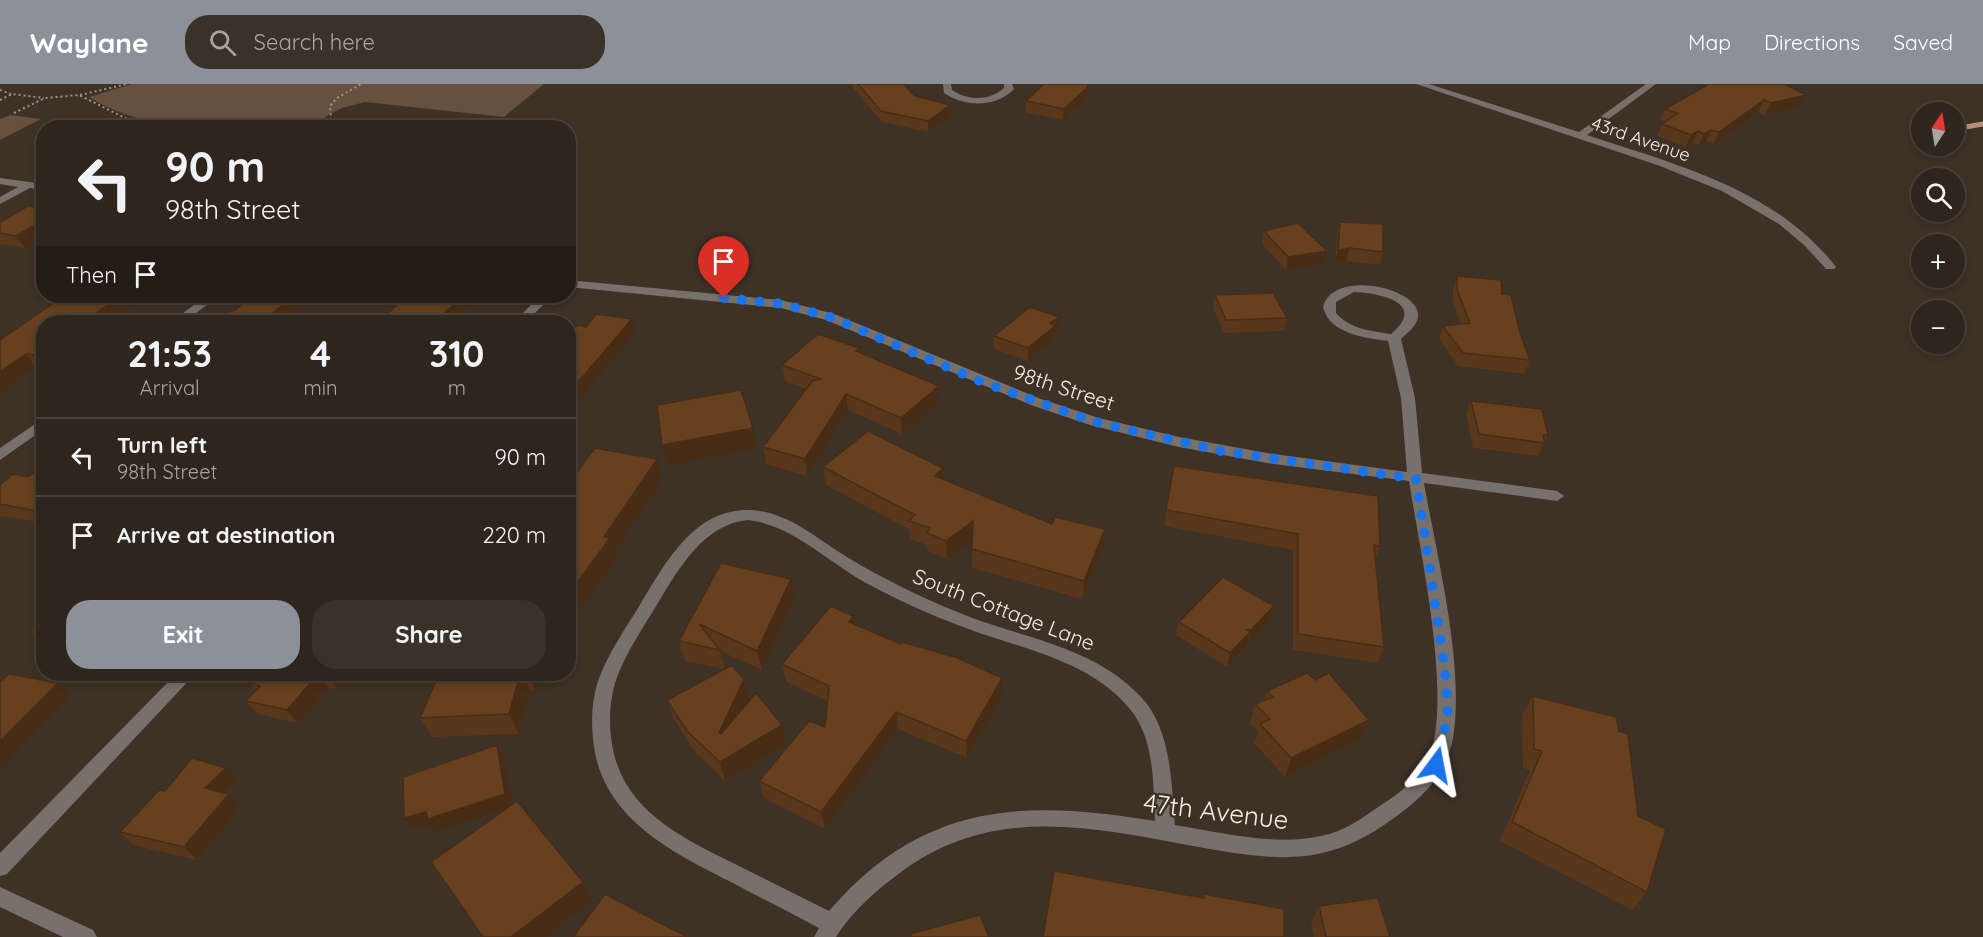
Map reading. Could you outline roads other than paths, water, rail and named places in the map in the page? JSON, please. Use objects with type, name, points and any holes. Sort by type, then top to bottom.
[{"type":"street","points":[[947,84],[947,91],[951,95],[979,100],[1005,93],[1009,89],[1008,84]]},
{"type":"street","name":"43rd Avenue","points":[[1420,84],[1705,178],[1782,221],[1815,248],[1830,267]]},
{"type":"street","points":[[1580,136],[1652,84]]},
{"type":"street","points":[[0,182],[36,186]]},
{"type":"street","points":[[0,201],[28,185]]},
{"type":"street","name":"98th Street","points":[[576,284],[782,304],[830,317],[982,382],[1095,422],[1221,451],[1416,479],[1557,496]]},
{"type":"street","points":[[1353,288],[1394,295],[1411,309],[1413,317],[1406,330],[1394,338],[1365,333],[1340,323],[1332,316],[1328,302],[1333,295],[1353,288]]},
{"type":"street","points":[[187,315],[203,303]]},
{"type":"street","points":[[527,315],[539,303]]},
{"type":"street","name":"47th Avenue","points":[[828,930],[893,865],[920,847],[959,830],[1004,819],[1057,816],[1113,822],[1260,847],[1306,847],[1345,838],[1397,806],[1436,765],[1448,716],[1445,670],[1416,479],[1408,396],[1394,338]]},
{"type":"street","points":[[0,455],[36,428]]},
{"type":"street","name":"South Cottage Lane","points":[[828,930],[659,831],[625,801],[608,769],[601,735],[601,705],[606,682],[658,590],[692,544],[716,522],[733,516],[774,518],[878,582],[919,603],[1089,665],[1115,683],[1137,704],[1152,733],[1159,762],[1166,832]]},
{"type":"street","points":[[0,867],[179,681]]},
{"type":"street","points":[[0,897],[86,937]]},
{"type":"waterway","points":[[1965,127],[1983,124]]}]
